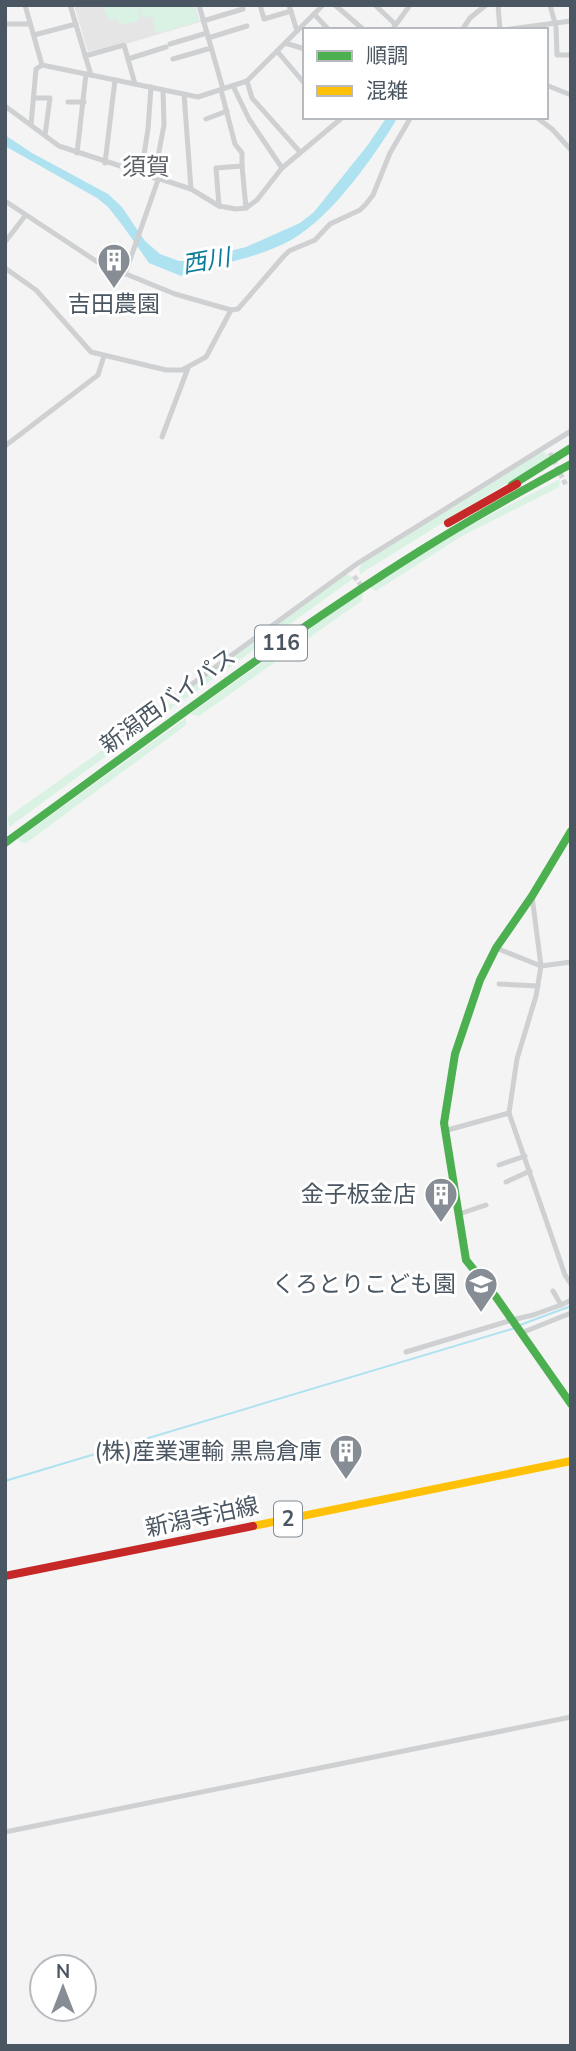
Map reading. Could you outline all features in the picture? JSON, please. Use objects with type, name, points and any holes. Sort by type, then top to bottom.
[{"type":"main road","points":[[497,499],[571,448]]},
{"type":"main road","name":"新潟西バイパス","points":[[5,834],[365,576],[571,456]]},
{"type":"main road","name":"新潟西バイパス","points":[[5,843],[312,621],[410,555],[497,499],[571,464]]},
{"type":"main road","points":[[497,499],[571,470]]},
{"type":"main road","points":[[571,831],[532,896],[496,948],[477,987],[455,1054],[444,1131],[466,1260],[571,1404]]},
{"type":"main road","name":"新潟寺泊線","points":[[5,1576],[571,1461]]},
{"type":"street","points":[[25,5],[42,65]]},
{"type":"street","points":[[70,5],[89,74],[77,153]]},
{"type":"street","points":[[199,5],[235,144],[242,153],[246,208]]},
{"type":"street","points":[[260,5],[264,19],[290,8],[297,31]]},
{"type":"street","points":[[31,125],[36,69],[42,65],[198,97],[247,81],[323,5]]},
{"type":"street","points":[[335,5],[362,28]]},
{"type":"street","points":[[375,5],[393,27],[410,5]]},
{"type":"street","points":[[463,28],[470,18],[486,5]]},
{"type":"street","points":[[498,5],[502,28]]},
{"type":"street","points":[[550,5],[555,24],[557,55],[571,55]]},
{"type":"street","points":[[203,21],[243,9]]},
{"type":"street","points":[[314,14],[327,28]]},
{"type":"street","points":[[524,28],[571,21]]},
{"type":"street","points":[[5,24],[30,24]]},
{"type":"street","points":[[34,35],[76,24]]},
{"type":"street","points":[[128,58],[247,26]]},
{"type":"street","points":[[286,42],[303,47]]},
{"type":"street","points":[[85,56],[124,44],[135,84]]},
{"type":"street","points":[[173,59],[211,48]]},
{"type":"street","points":[[277,51],[303,82]]},
{"type":"street","points":[[105,163],[115,80]]},
{"type":"street","points":[[247,81],[252,98],[300,152]]},
{"type":"street","points":[[233,86],[249,119],[282,168]]},
{"type":"street","points":[[548,86],[571,95]]},
{"type":"street","points":[[141,174],[151,87]]},
{"type":"street","points":[[125,274],[156,179],[163,136],[163,90]]},
{"type":"street","points":[[184,94],[191,189]]},
{"type":"street","points":[[34,98],[50,98],[45,135]]},
{"type":"street","points":[[68,103],[84,103]]},
{"type":"street","points":[[5,106],[59,146],[191,189],[219,206],[236,209],[246,208],[257,200],[282,168],[341,119]]},
{"type":"street","points":[[206,119],[227,111]]},
{"type":"street","points":[[5,201],[99,262],[205,304],[238,309],[270,269],[289,251],[307,244],[330,224],[360,210],[366,204],[410,119]]},
{"type":"street","points":[[539,119],[571,150]]},
{"type":"street","points":[[219,206],[216,169],[242,166]]},
{"type":"street","points":[[5,242],[25,216]]},
{"type":"street","points":[[5,268],[36,290],[92,352],[166,370],[182,370],[206,357],[231,310]]},
{"type":"street","points":[[5,446],[98,375],[104,356]]},
{"type":"street","points":[[162,437],[188,367]]},
{"type":"street","points":[[173,698],[279,618],[358,563],[571,432]]},
{"type":"street","points":[[545,446],[550,453]]},
{"type":"street","points":[[350,570],[354,576]]},
{"type":"street","points":[[365,590],[371,596]]},
{"type":"street","points":[[532,896],[541,965],[538,986],[518,1054],[509,1113],[565,1275],[571,1284]]},
{"type":"street","points":[[496,948],[541,965],[571,962]]},
{"type":"street","points":[[499,984],[538,986]]},
{"type":"street","points":[[503,1084],[512,1084]]},
{"type":"street","points":[[444,1131],[509,1113]]},
{"type":"street","points":[[499,1165],[525,1156]]},
{"type":"street","points":[[506,1182],[530,1171]]},
{"type":"street","points":[[459,1214],[486,1205]]},
{"type":"street","points":[[553,1291],[561,1305]]},
{"type":"street","points":[[406,1352],[533,1315],[571,1300]]},
{"type":"street","points":[[520,1332],[571,1313]]},
{"type":"street","points":[[5,1832],[571,1717]]},
{"type":"shaded area","points":[[74,5],[195,5],[200,22],[126,44],[125,42],[88,52]]},
{"type":"green space","points":[[103,5],[138,5],[140,18],[138,21],[120,25],[117,19],[108,20]]},
{"type":"green space","points":[[139,5],[194,5],[199,21],[157,34],[152,16],[143,18]]},
{"type":"green space","points":[[544,452],[549,457],[360,574],[362,563]]},
{"type":"green space","points":[[560,479],[559,487],[462,536],[376,591],[369,587],[453,534]]},
{"type":"green space","points":[[346,574],[354,578],[181,702],[182,693]]},
{"type":"green space","points":[[363,591],[362,601],[199,716],[190,714]]},
{"type":"green space","points":[[168,703],[176,705],[9,827],[8,817]]},
{"type":"green space","points":[[186,718],[186,725],[26,843],[19,841],[18,839]]},
{"type":"water","name":"西川","points":[[386,119],[397,119],[352,184],[308,229],[293,239],[256,255],[191,270],[181,276],[149,263],[108,207],[97,198],[5,146],[5,135],[32,153],[108,194],[122,207],[145,241],[160,254],[179,261],[246,247],[300,223],[314,212]]},
{"type":"waterway","points":[[520,1325],[571,1306]]},
{"type":"waterway","points":[[5,1481],[515,1328]]},
{"type":"tunnel","points":[[550,453],[566,485]]},
{"type":"tunnel","points":[[354,576],[363,588]]},
{"type":"traffic: fast","points":[[512,485],[571,448]]},
{"type":"traffic: fast","points":[[5,843],[212,692],[369,583],[496,505],[571,464]]},
{"type":"traffic: fast","points":[[571,831],[532,896],[496,948],[480,980],[455,1054],[444,1123],[466,1260],[496,1297],[571,1404]]},
{"type":"traffic: slow","points":[[253,1526],[571,1461]]},
{"type":"traffic: jam","points":[[448,523],[517,484]]},
{"type":"traffic: jam","points":[[5,1576],[253,1526]]},
{"type":"place","name":"吉田農園","points":[[114,290]]},
{"type":"place","name":"金子板金店","points":[[441,1224]]},
{"type":"place","name":"くろとりこども園","points":[[481,1314]]},
{"type":"place","name":"(株)産業運輸 黒鳥倉庫","points":[[346,1481]]},
{"type":"district","name":"須賀","points":[[146,167]]}]
